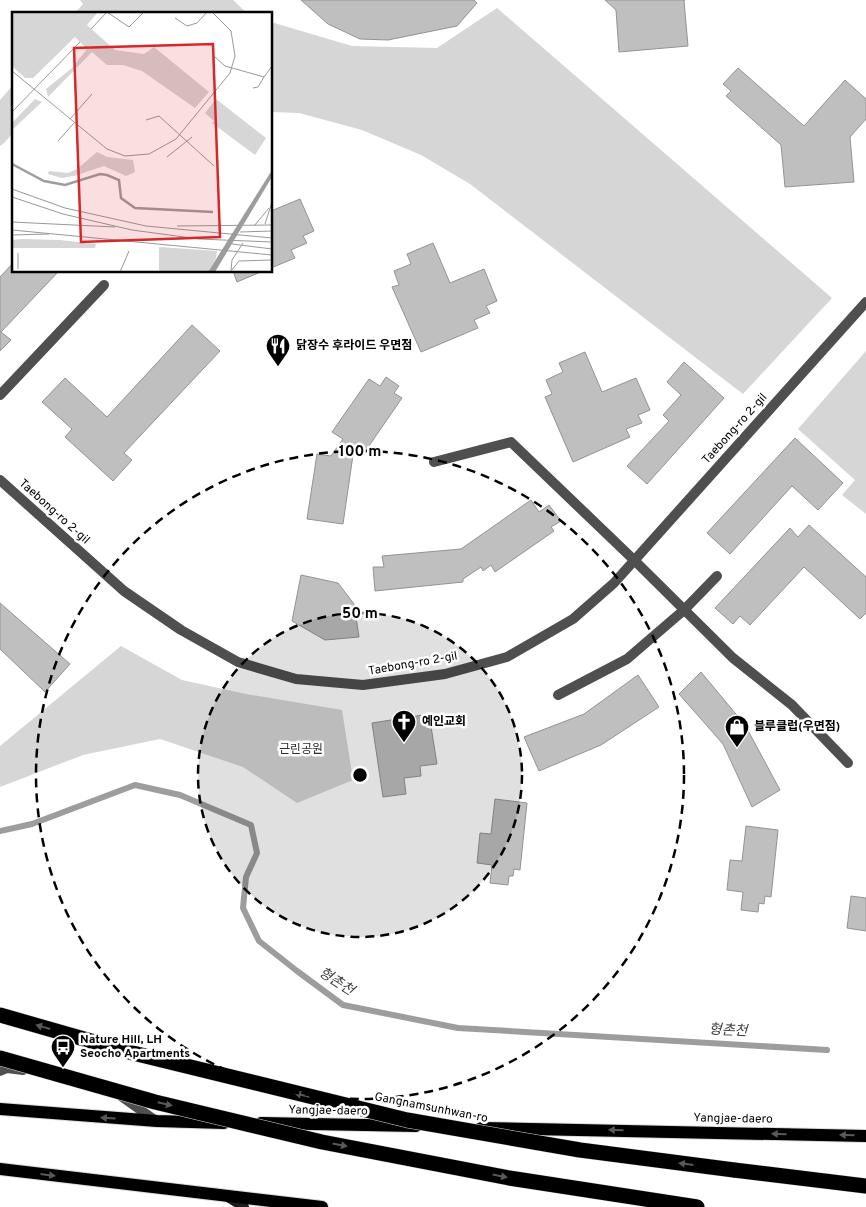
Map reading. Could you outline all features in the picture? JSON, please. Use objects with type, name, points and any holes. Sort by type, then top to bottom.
[{"type":"highway","name":"Gangnamsunhwan-ro","points":[[0,1015],[133,1053],[408,1120],[580,1150],[866,1186]]},
{"type":"highway","points":[[0,1058],[154,1102],[322,1142],[509,1178],[698,1207]]},
{"type":"highway","points":[[734,1170],[866,1178]]},
{"type":"main road","name":"Yangjae-daero","points":[[0,1109],[157,1122],[866,1136]]},
{"type":"main road","points":[[0,1170],[322,1207]]},
{"type":"street","points":[[0,395],[104,285]]},
{"type":"street","name":"Taebong-ro 2-gil","points":[[0,480],[124,591],[181,630],[238,662],[296,680],[363,685],[445,674],[507,657],[574,619],[614,583],[866,302]]},
{"type":"street","points":[[434,462],[511,442],[733,658],[792,705],[848,764]]},
{"type":"street","points":[[558,695],[627,659],[684,610],[717,576]]},
{"type":"street","points":[[0,1071],[7,1068],[95,1078],[157,1122]]},
{"type":"street","points":[[227,1196],[244,1207]]},
{"type":"green space","points":[[80,0],[233,0],[246,12],[76,12],[83,4]]},
{"type":"green space","points":[[497,8],[832,298],[743,394],[470,184],[421,155],[362,130],[299,113],[272,112],[272,22],[352,46],[437,48]]},
{"type":"green space","points":[[12,86],[12,134],[0,146],[0,100]]},
{"type":"green space","points":[[866,351],[866,514],[842,495],[855,480],[798,429]]},
{"type":"green space","name":"근린공원","points":[[121,646],[182,680],[246,694],[342,710],[353,780],[297,803],[243,767],[160,739],[83,755],[0,787],[0,746]]},
{"type":"building","points":[[301,0],[474,0],[477,3],[457,26],[388,40],[360,39],[328,24]]},
{"type":"building","points":[[605,0],[685,0],[688,46],[619,52],[616,10]]},
{"type":"building","points":[[738,68],[804,126],[845,80],[866,99],[866,119],[850,137],[854,182],[785,187],[781,145],[726,96],[731,91],[723,84]]},
{"type":"building","points":[[300,199],[314,231],[303,236],[307,243],[291,250],[295,258],[272,268],[272,211]]},
{"type":"building","points":[[433,243],[450,283],[484,269],[497,301],[486,306],[490,313],[474,320],[478,328],[421,352],[392,287],[399,285],[394,271],[411,264],[407,254]]},
{"type":"building","points":[[12,264],[12,272],[58,272],[1,332],[11,340],[0,351],[0,277]]},
{"type":"building","points":[[233,272],[261,272],[237,282]]},
{"type":"building","points":[[192,325],[220,351],[124,453],[132,460],[113,481],[65,437],[72,429],[42,402],[65,378],[107,417]]},
{"type":"building","points":[[585,352],[602,392],[636,378],[650,410],[638,415],[642,423],[626,429],[630,437],[573,462],[545,397],[552,394],[546,380],[563,372],[559,363]]},
{"type":"building","points":[[684,362],[724,398],[647,484],[627,466],[669,421],[663,415],[681,395],[667,382]]},
{"type":"building","points":[[386,377],[399,386],[394,393],[402,398],[362,456],[353,455],[343,524],[307,519],[317,454],[331,456],[343,439],[332,432],[369,379],[380,386]]},
{"type":"building","points":[[795,438],[843,483],[818,510],[792,486],[730,554],[707,533]]},
{"type":"building","points":[[531,500],[539,512],[549,505],[561,521],[551,527],[554,531],[495,572],[491,565],[483,571],[481,567],[463,579],[463,582],[375,591],[373,567],[384,567],[382,556],[461,549]]},
{"type":"building","points":[[809,525],[866,577],[866,613],[860,619],[804,567],[750,625],[740,616],[733,624],[715,608],[790,528],[798,537]]},
{"type":"building","points":[[301,575],[338,583],[354,604],[359,637],[325,640],[292,621]]},
{"type":"building","points":[[0,603],[70,664],[45,692],[0,649]]},
{"type":"building","points":[[701,672],[745,725],[780,790],[752,807],[723,744],[679,694]]},
{"type":"building","points":[[638,675],[659,707],[601,745],[539,771],[524,737],[584,714]]},
{"type":"building","name":"예인교회","points":[[429,714],[437,764],[420,766],[421,776],[404,778],[406,794],[383,797],[372,723]]},
{"type":"building","points":[[495,799],[527,803],[520,870],[514,869],[513,876],[509,876],[508,885],[490,883],[492,865],[477,863],[480,833],[491,834]]},
{"type":"building","points":[[746,826],[778,830],[771,897],[765,896],[764,904],[759,903],[758,912],[741,910],[743,892],[727,890],[730,860],[742,861]]},
{"type":"building","points":[[851,896],[866,898],[866,931],[847,928]]},
{"type":"waterway","name":"형촌천","points":[[0,831],[32,824],[135,785],[180,795],[251,825],[257,853],[246,877],[243,908],[259,941],[343,1005],[458,1028],[827,1050]]},
{"type":"place","name":"닭장수 후라이드 우면점","points":[[278,367]]},
{"type":"place","name":"예인교회","points":[[404,743]]},
{"type":"place","name":"블루클럽(우면점)","points":[[737,748]]},
{"type":"place","name":"Nature Hill, LH Seocho Apartments","points":[[63,1068]]}]
